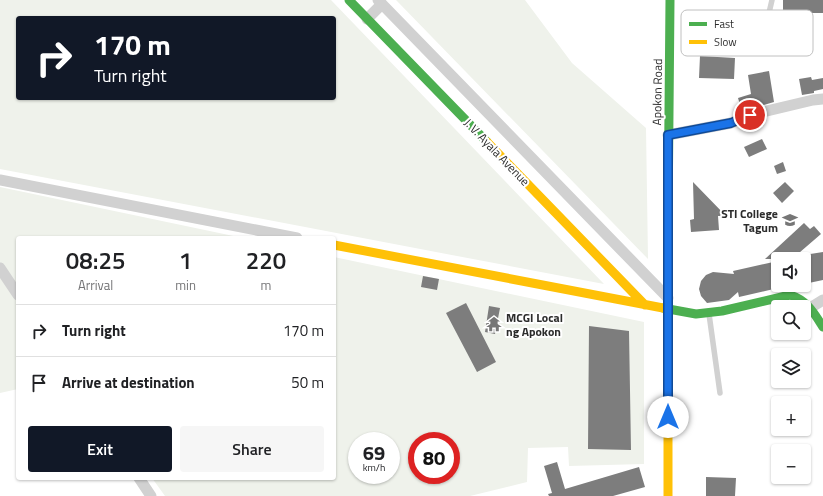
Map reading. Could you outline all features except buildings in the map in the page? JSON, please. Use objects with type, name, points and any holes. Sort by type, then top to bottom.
[{"type":"main road","name":"J. V. Ayala Avenue","points":[[349,0],[645,305]]},
{"type":"main road","name":"Apokon Road","points":[[668,496],[668,135],[670,0]]},
{"type":"main road","points":[[336,245],[645,305],[668,304],[696,314],[709,313],[790,296],[801,298],[803,300]]},
{"type":"main road","points":[[811,309],[823,327]]},
{"type":"street","points":[[367,19],[380,2]]},
{"type":"street","name":"J. V. Ayala Avenue","points":[[380,2],[668,304]]},
{"type":"street","points":[[668,135],[731,123],[750,115],[823,99]]},
{"type":"street","points":[[0,180],[287,236]]},
{"type":"street","points":[[0,268],[16,292]]},
{"type":"street","points":[[811,307],[823,300]]},
{"type":"street","points":[[140,480],[151,496]]},
{"type":"lane","points":[[770,10],[772,0]]},
{"type":"lane","points":[[709,313],[720,393]]},
{"type":"shaded area","points":[[0,0],[331,0],[604,284],[0,169]]},
{"type":"shaded area","points":[[396,0],[525,0],[572,63],[646,128],[648,259]]},
{"type":"shaded area","points":[[0,187],[233,236],[16,236],[16,389],[0,393]]},
{"type":"shaded area","points":[[336,257],[644,322],[644,464],[569,466],[568,447],[528,448],[527,482],[470,496],[165,496],[153,480],[336,480]]},
{"type":"traffic: fast","points":[[349,0],[487,142]]},
{"type":"traffic: fast","points":[[668,223],[670,0]]},
{"type":"traffic: fast","points":[[663,308],[696,314],[722,311],[790,295],[806,304],[823,327]]},
{"type":"traffic: slow","points":[[487,142],[645,305]]},
{"type":"traffic: slow","points":[[668,223],[668,496]]},
{"type":"traffic: slow","points":[[336,245],[663,308]]},
{"type":"place","name":"STI College Tagum","points":[[790,220]]},
{"type":"place","name":"MCGI Local ng Apokon","points":[[494,324]]},
{"type":"route","points":[[668,417],[668,135],[731,123],[750,115]]}]
